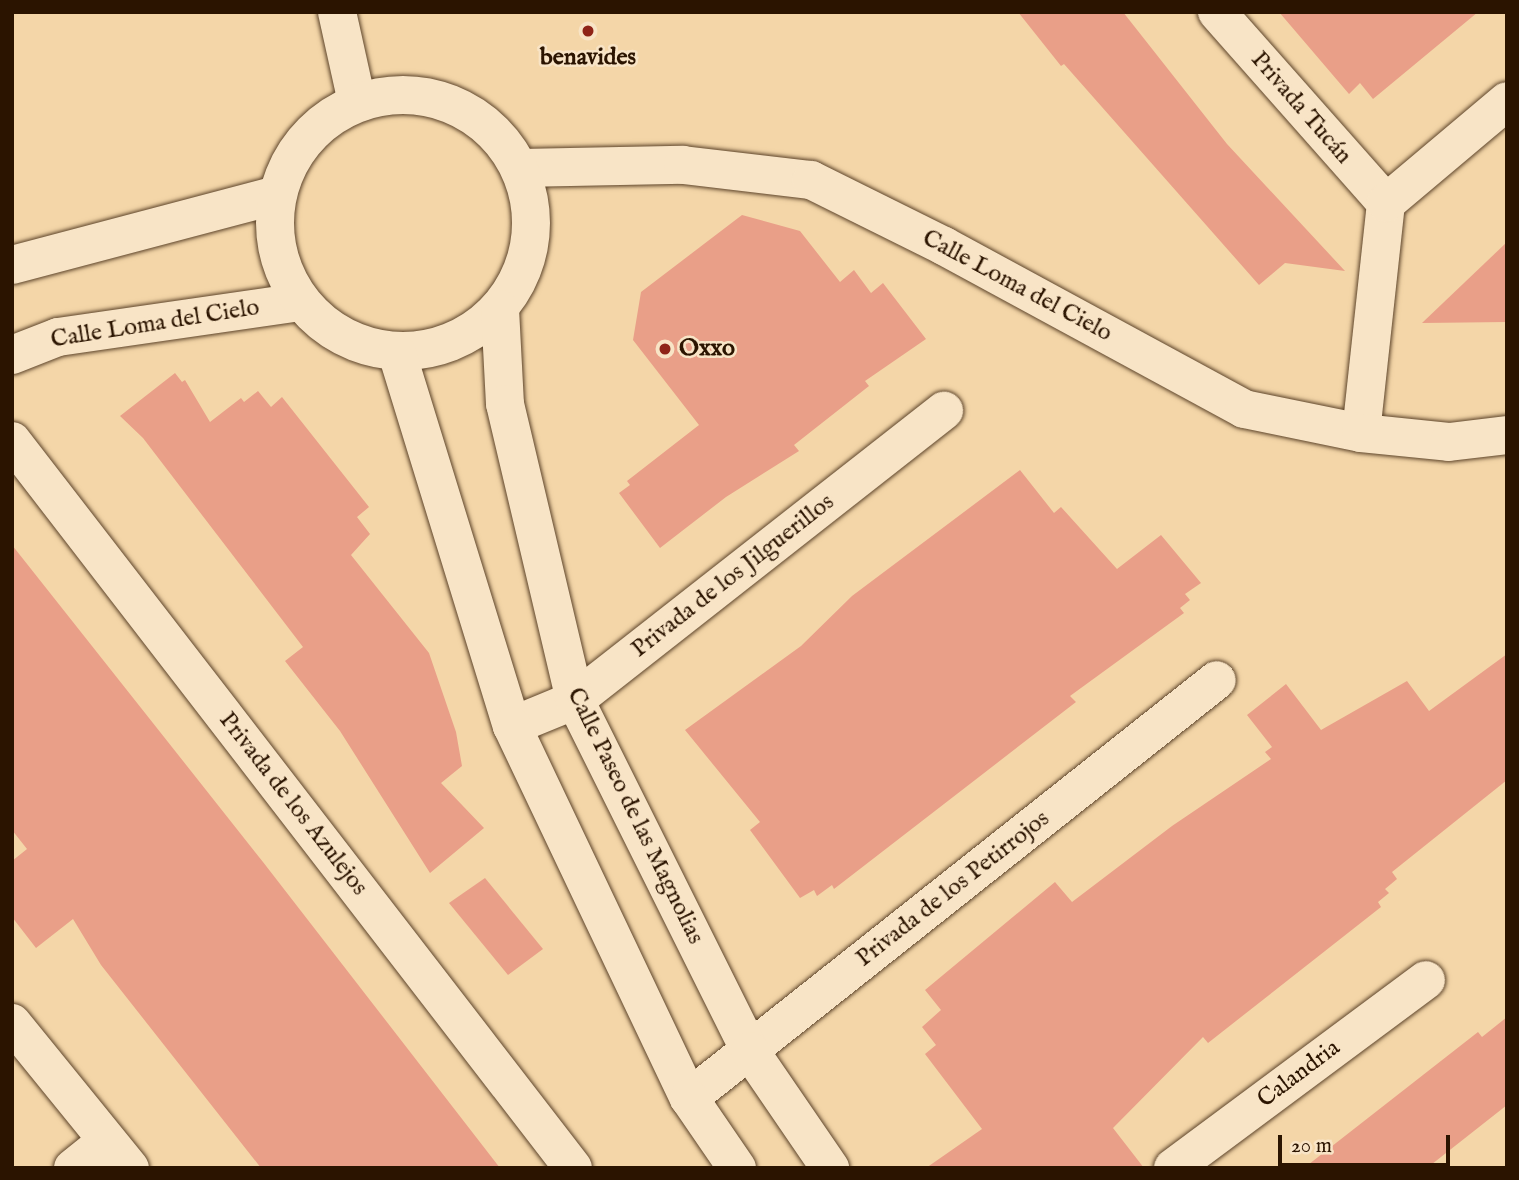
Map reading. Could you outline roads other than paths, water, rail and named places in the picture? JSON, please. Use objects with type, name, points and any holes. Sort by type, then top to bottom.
[{"type":"street","points":[[337,12],[357,102]]},
{"type":"street","name":"Privada Tucán","points":[[1217,12],[1385,203]]},
{"type":"street","points":[[394,93],[433,96],[469,111],[499,136],[520,168],[533,217],[525,265],[500,309],[471,333],[436,349],[397,352],[360,345],[328,328],[300,302],[283,269],[274,233],[277,195],[292,155],[320,123],[357,102],[394,93]]},
{"type":"street","points":[[1361,433],[1385,203],[1507,101]]},
{"type":"street","name":"Calle Loma del Cielo","points":[[520,168],[682,165],[811,180],[944,246],[1244,409],[1361,433],[1449,442],[1507,435]]},
{"type":"street","points":[[12,265],[277,195]]},
{"type":"street","name":"Calle Loma del Cielo","points":[[12,355],[58,337],[300,302]]},
{"type":"street","name":"Calle Paseo de las Magnolias","points":[[500,309],[505,404],[575,700],[750,1051],[831,1168]]},
{"type":"street","points":[[397,352],[512,726],[689,1098],[737,1168]]},
{"type":"street","name":"Privada de los Jilguerillos","points":[[512,726],[575,700],[944,411]]},
{"type":"street","name":"Privada de los Azulejos","points":[[12,441],[573,1168]]},
{"type":"street","name":"Privada de los Petirrojos","points":[[689,1098],[1217,680]]},
{"type":"street","name":"Calandria","points":[[1173,1168],[1426,980]]},
{"type":"street","points":[[12,1023],[118,1154],[73,1168]]},
{"type":"place","name":"benavides","points":[[588,31]]},
{"type":"place","name":"Oxxo","points":[[665,349]]}]
